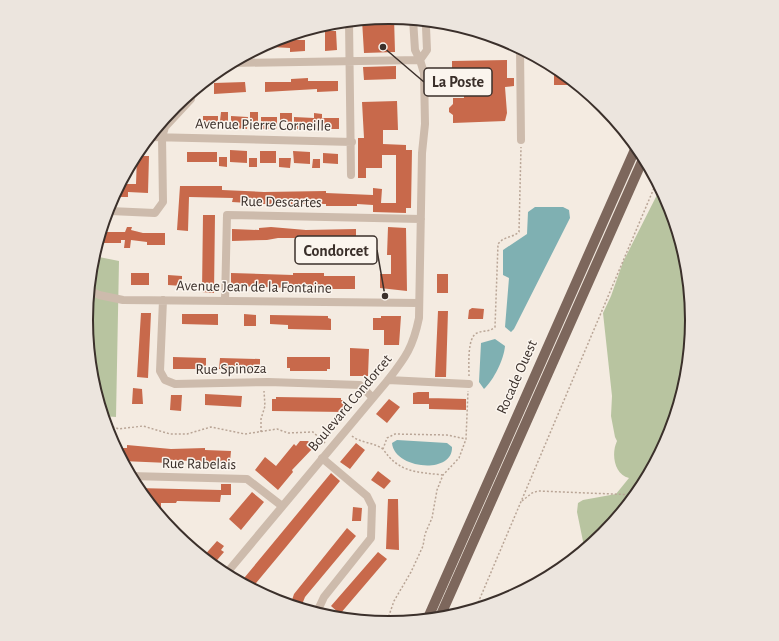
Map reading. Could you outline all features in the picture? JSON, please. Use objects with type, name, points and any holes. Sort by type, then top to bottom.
[{"type":"main road","name":"Rocade Ouest","points":[[430,614],[633,152]]},
{"type":"main road","name":"Rocade Ouest","points":[[442,612],[641,164]]},
{"type":"street","name":"Boulevard Condorcet","points":[[229,570],[388,380],[407,356],[415,339],[420,303],[422,153],[425,124],[424,73],[415,50],[413,25]]},
{"type":"street","points":[[349,27],[352,175]]},
{"type":"street","points":[[243,63],[420,60],[427,50],[426,27]]},
{"type":"street","points":[[520,55],[521,140]]},
{"type":"street","points":[[114,211],[155,213],[163,202],[162,137],[165,127]]},
{"type":"street","name":"Avenue Pierre Corneille","points":[[157,137],[352,142]]},
{"type":"street","name":"Rue Descartes","points":[[226,301],[227,215],[421,219]]},
{"type":"street","name":"Avenue Jean de la Fontaine","points":[[95,293],[99,296],[123,300],[420,303]]},
{"type":"street","name":"Rue Spinoza","points":[[163,300],[160,371],[165,380],[175,384],[268,382],[360,385],[373,398]]},
{"type":"street","points":[[388,380],[469,384]]},
{"type":"street","points":[[319,608],[324,597],[371,538],[372,506],[367,496],[322,458]]},
{"type":"street","name":"Rue Rabelais","points":[[137,476],[247,479],[282,506]]},
{"type":"path","points":[[478,603],[654,188]]},
{"type":"path","points":[[261,432],[261,419],[265,406],[263,393],[268,382]]},
{"type":"path","points":[[113,427],[119,429],[143,426],[170,434],[187,434],[211,427],[245,434],[277,429],[288,433],[302,434],[314,432],[330,449]]},
{"type":"path","points":[[345,431],[356,439],[374,444],[383,449],[387,455],[403,468],[410,471],[443,475]]},
{"type":"path","points":[[383,449],[387,438],[395,434],[447,435],[466,439]]},
{"type":"path","points":[[520,503],[532,493],[538,491],[629,495]]},
{"type":"green space","points":[[657,194],[676,244],[685,301],[685,340],[676,397],[655,452],[636,485],[612,516],[584,544],[577,512],[578,503],[583,500],[616,494],[629,478],[624,476],[617,468],[614,457],[617,441],[611,416],[612,396],[603,313],[611,296],[623,262]]},
{"type":"green space","points":[[100,257],[119,261],[116,417],[109,416],[103,397],[94,340],[94,301]]},
{"type":"water","points":[[535,207],[563,207],[569,210],[570,218],[514,329],[511,332],[505,327],[509,278],[503,275],[503,250],[527,234],[528,212]]},
{"type":"water","points":[[495,339],[505,346],[504,351],[501,363],[495,375],[484,389],[479,382],[481,343]]},
{"type":"water","points":[[397,440],[447,443],[452,447],[450,456],[443,462],[434,465],[423,465],[402,459],[395,452],[392,443]]},
{"type":"building","points":[[394,24],[395,52],[364,53],[362,26]]},
{"type":"building","points":[[325,31],[336,31],[337,50],[325,51]]},
{"type":"building","points":[[294,40],[305,40],[305,51],[290,52],[290,48],[276,47]]},
{"type":"building","points":[[507,60],[507,78],[514,78],[514,86],[505,87],[507,113],[505,121],[453,123],[453,115],[449,112],[449,108],[453,104],[453,98],[464,98],[463,80],[452,80],[452,61]]},
{"type":"building","points":[[396,66],[396,79],[364,80],[363,67]]},
{"type":"building","points":[[554,74],[570,85],[554,85]]},
{"type":"building","points":[[308,78],[308,81],[338,81],[338,91],[317,92],[317,89],[265,92],[265,82],[291,82],[291,79]]},
{"type":"building","points":[[245,82],[246,92],[214,94],[214,83]]},
{"type":"building","points":[[397,101],[398,130],[383,130],[383,144],[406,145],[406,150],[412,150],[411,208],[406,208],[406,213],[373,212],[373,205],[357,204],[357,206],[326,206],[326,204],[263,204],[232,202],[233,198],[189,197],[188,231],[177,230],[180,186],[222,186],[222,190],[264,192],[326,191],[326,193],[373,195],[373,188],[382,189],[381,203],[396,203],[396,155],[382,155],[382,168],[366,168],[366,178],[358,178],[358,138],[364,138],[362,102]]},
{"type":"building","points":[[221,112],[228,112],[228,121],[220,121]]},
{"type":"building","points":[[250,112],[258,112],[258,122],[250,121]]},
{"type":"building","points":[[280,113],[292,113],[292,122],[280,122]]},
{"type":"building","points":[[314,113],[322,114],[322,118],[339,118],[339,129],[294,129],[294,117],[314,118]]},
{"type":"building","points":[[203,116],[218,116],[218,127],[203,127]]},
{"type":"building","points":[[231,116],[248,117],[247,129],[231,128]]},
{"type":"building","points":[[261,117],[277,117],[277,129],[261,129]]},
{"type":"building","points":[[230,150],[247,151],[247,163],[230,162]]},
{"type":"building","points":[[260,151],[276,151],[276,163],[260,163]]},
{"type":"building","points":[[293,151],[310,152],[310,164],[294,163]]},
{"type":"building","points":[[187,152],[217,152],[217,162],[187,162]]},
{"type":"building","points":[[323,153],[338,154],[338,164],[323,163]]},
{"type":"building","points":[[143,156],[149,156],[148,193],[128,192],[128,197],[120,197],[127,184],[136,184],[137,166]]},
{"type":"building","points":[[219,157],[227,157],[227,167],[219,166]]},
{"type":"building","points":[[249,158],[257,158],[257,167],[249,167]]},
{"type":"building","points":[[279,158],[291,158],[290,168],[279,167]]},
{"type":"building","points":[[313,159],[320,159],[320,168],[312,168]]},
{"type":"building","points":[[203,215],[215,215],[214,293],[202,292]]},
{"type":"building","points":[[127,227],[132,227],[131,230],[143,233],[165,233],[165,245],[147,245],[147,242],[131,240],[130,248],[124,248],[125,240],[121,240],[121,243],[103,243],[107,232],[125,232]]},
{"type":"building","points":[[271,227],[306,230],[356,229],[356,239],[325,238],[325,240],[298,241],[298,238],[278,238],[267,240],[232,241],[232,229],[259,230],[259,228]]},
{"type":"building","points":[[388,227],[406,228],[407,291],[380,288],[380,274],[391,274],[391,255],[387,255]]},
{"type":"building","points":[[131,273],[149,273],[149,285],[131,285]]},
{"type":"building","points":[[231,273],[293,275],[293,273],[324,273],[324,276],[355,276],[355,289],[324,289],[324,287],[293,286],[293,288],[231,286]]},
{"type":"building","points":[[437,274],[448,274],[448,293],[437,293]]},
{"type":"building","points":[[168,275],[182,276],[182,286],[168,285]]},
{"type":"building","points":[[472,308],[484,309],[483,319],[468,319],[469,310]]},
{"type":"building","points":[[438,311],[448,311],[446,377],[435,377]]},
{"type":"building","points":[[141,313],[151,313],[148,378],[137,377]]},
{"type":"building","points":[[182,314],[218,314],[218,325],[182,324]]},
{"type":"building","points":[[244,314],[256,315],[256,326],[244,326]]},
{"type":"building","points":[[270,315],[328,316],[328,318],[331,319],[331,330],[288,329],[288,325],[270,324]]},
{"type":"building","points":[[381,316],[401,316],[399,345],[384,345],[384,330],[373,330],[373,318],[381,318]]},
{"type":"building","points":[[350,348],[369,349],[368,376],[350,376]]},
{"type":"building","points":[[173,357],[206,358],[206,369],[173,369]]},
{"type":"building","points":[[287,357],[330,357],[330,369],[327,369],[327,371],[290,371],[290,368],[287,368]]},
{"type":"building","points":[[220,358],[260,359],[260,370],[219,369]]},
{"type":"building","points":[[133,388],[142,389],[143,404],[132,404]]},
{"type":"building","points":[[429,392],[429,404],[413,404],[413,393]]},
{"type":"building","points":[[205,394],[242,396],[241,407],[205,405]]},
{"type":"building","points":[[171,395],[182,395],[181,411],[170,410]]},
{"type":"building","points":[[276,397],[341,398],[341,400],[344,400],[344,412],[272,411],[272,399],[276,399]]},
{"type":"building","points":[[429,398],[466,399],[466,410],[429,409]]},
{"type":"building","points":[[389,399],[400,407],[387,423],[376,414]]},
{"type":"building","points":[[300,441],[308,441],[314,447],[292,470],[293,472],[278,490],[255,470],[265,457],[276,466],[294,444],[296,446]]},
{"type":"building","points":[[356,443],[365,450],[350,469],[340,462]]},
{"type":"building","points":[[127,445],[171,449],[205,448],[205,450],[231,451],[230,462],[221,462],[221,465],[204,464],[204,462],[169,460],[169,463],[129,461],[122,448],[127,448]]},
{"type":"building","points":[[378,471],[391,481],[384,489],[371,480]]},
{"type":"building","points":[[331,473],[340,481],[255,584],[244,578]]},
{"type":"building","points":[[221,484],[231,484],[231,495],[221,495],[220,502],[177,501],[176,503],[161,503],[160,508],[145,488],[221,490]]},
{"type":"building","points":[[252,492],[264,502],[241,530],[229,519]]},
{"type":"building","points":[[388,499],[398,499],[399,550],[386,549]]},
{"type":"building","points":[[353,507],[362,508],[361,521],[352,521]]},
{"type":"building","points":[[347,528],[356,536],[305,597],[302,604],[292,600],[294,594]]},
{"type":"building","points":[[217,541],[224,546],[221,550],[224,552],[216,561],[206,553]]},
{"type":"building","points":[[378,552],[387,559],[341,612],[338,612],[331,606]]},
{"type":"place","name":"La Poste","points":[[383,47]]},
{"type":"place","name":"Condorcet","points":[[385,296]]}]
